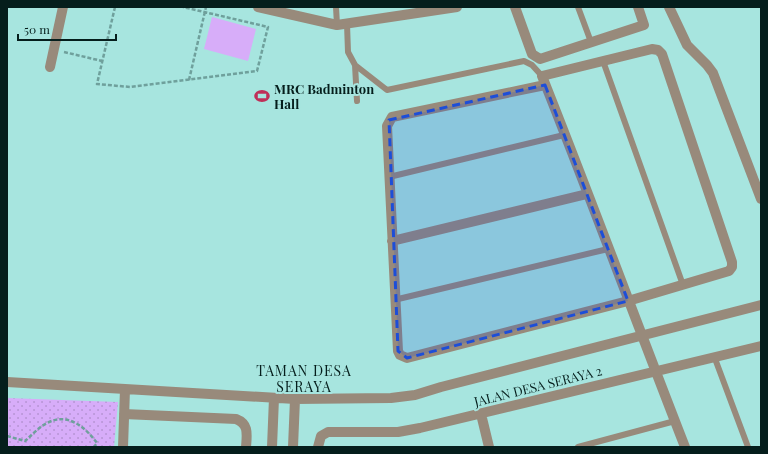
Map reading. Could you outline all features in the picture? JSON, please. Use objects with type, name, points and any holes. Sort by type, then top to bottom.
[{"type":"street","points":[[50,67],[63,7]]},
{"type":"street","points":[[258,7],[342,25],[457,7]]},
{"type":"street","points":[[515,7],[532,54],[540,59],[644,25],[638,7]]},
{"type":"street","points":[[669,7],[686,45],[707,65],[713,73],[761,199]]},
{"type":"street","points":[[652,49],[658,50],[662,54],[732,262],[732,267],[729,271],[628,301],[407,358],[400,355],[398,351],[394,300],[387,126],[392,117],[544,81],[603,62],[652,49]]},
{"type":"street","points":[[544,81],[628,301],[686,447]]},
{"type":"street","points":[[392,241],[587,194]]},
{"type":"street","points":[[7,382],[295,399],[391,398],[415,395],[761,305]]},
{"type":"street","name":"JALAN DESA SERAYA 2","points":[[318,447],[321,436],[328,432],[398,432],[481,414],[655,370],[761,346]]},
{"type":"street","points":[[122,447],[125,389]]},
{"type":"street","points":[[272,447],[274,398]]},
{"type":"street","points":[[293,447],[295,399]]},
{"type":"street","points":[[124,414],[236,419],[243,422],[247,429],[246,447]]},
{"type":"street","points":[[481,414],[489,447]]},
{"type":"lane","points":[[336,7],[348,52],[355,65],[387,90],[524,61],[532,65],[544,81]]},
{"type":"lane","points":[[578,7],[591,42]]},
{"type":"lane","points":[[603,62],[683,284]]},
{"type":"lane","points":[[355,65],[357,101]]},
{"type":"lane","points":[[389,177],[564,135]]},
{"type":"lane","points":[[394,300],[608,249]]},
{"type":"lane","points":[[714,356],[748,447]]},
{"type":"lane","points":[[578,447],[675,421]]},
{"type":"path","points":[[116,7],[97,84],[130,87],[258,71],[268,27],[183,7]]},
{"type":"path","points":[[189,80],[206,7]]},
{"type":"path","points":[[54,50],[102,61]]},
{"type":"path","points":[[7,436],[25,441],[47,422],[64,418],[87,429],[97,444],[94,447]]},
{"type":"highlighted area","points":[[545,85],[628,301],[407,358],[398,351],[389,120]]},
{"type":"shaded area","points":[[212,17],[256,29],[248,61],[204,49]]},
{"type":"shaded area","points":[[7,398],[118,402],[114,447],[7,447]]},
{"type":"place","name":"MRC Badminton Hall","points":[[262,96]]},
{"type":"district","name":"TAMAN DESA SERAYA","points":[[304,380]]}]
